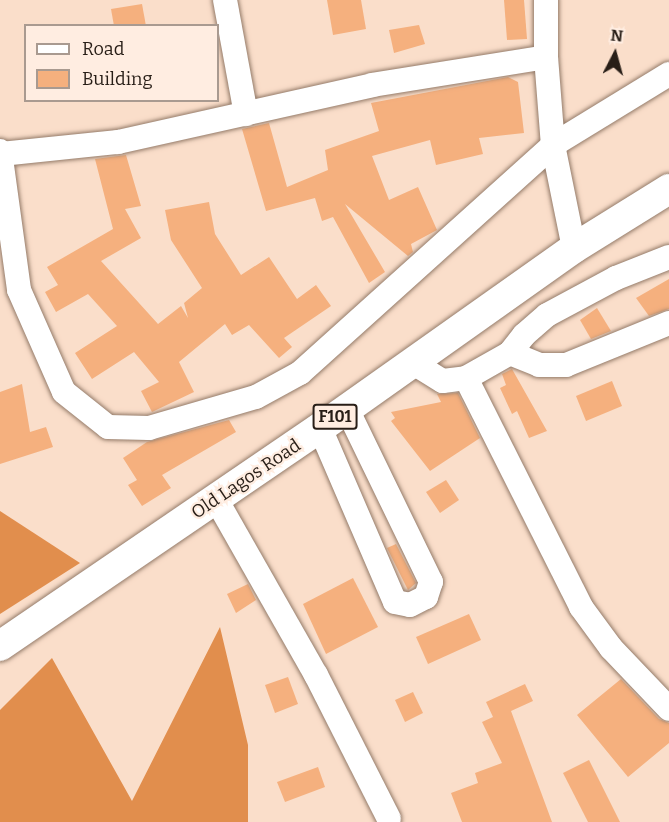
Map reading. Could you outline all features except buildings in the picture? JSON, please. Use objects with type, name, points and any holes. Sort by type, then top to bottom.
[{"type":"main road","name":"Old Lagos Road","points":[[0,645],[320,428],[574,248],[669,189]]},
{"type":"street","points":[[225,0],[246,114]]},
{"type":"street","points":[[546,0],[546,57],[553,145],[574,248]]},
{"type":"street","points":[[546,57],[372,85],[118,142],[1,153],[19,290],[64,392],[108,427],[149,428],[256,397],[300,374],[553,145],[669,74]]},
{"type":"street","points":[[412,362],[443,381],[466,378],[510,354],[524,335],[547,315],[616,278],[669,257]]},
{"type":"street","points":[[510,354],[539,365],[566,365],[669,323]]},
{"type":"street","points":[[466,378],[581,607],[611,648],[669,709]]},
{"type":"street","points":[[320,428],[367,542],[395,602],[410,605],[426,597],[430,582],[347,409]]},
{"type":"street","points":[[216,499],[316,675],[389,819]]},
{"type":"street","points":[[367,542],[402,524]]},
{"type":"shaded area","points":[[0,511],[80,563],[0,614]]},
{"type":"shaded area","points":[[220,627],[248,745],[248,822],[0,822],[0,710],[52,658],[132,801]]}]
